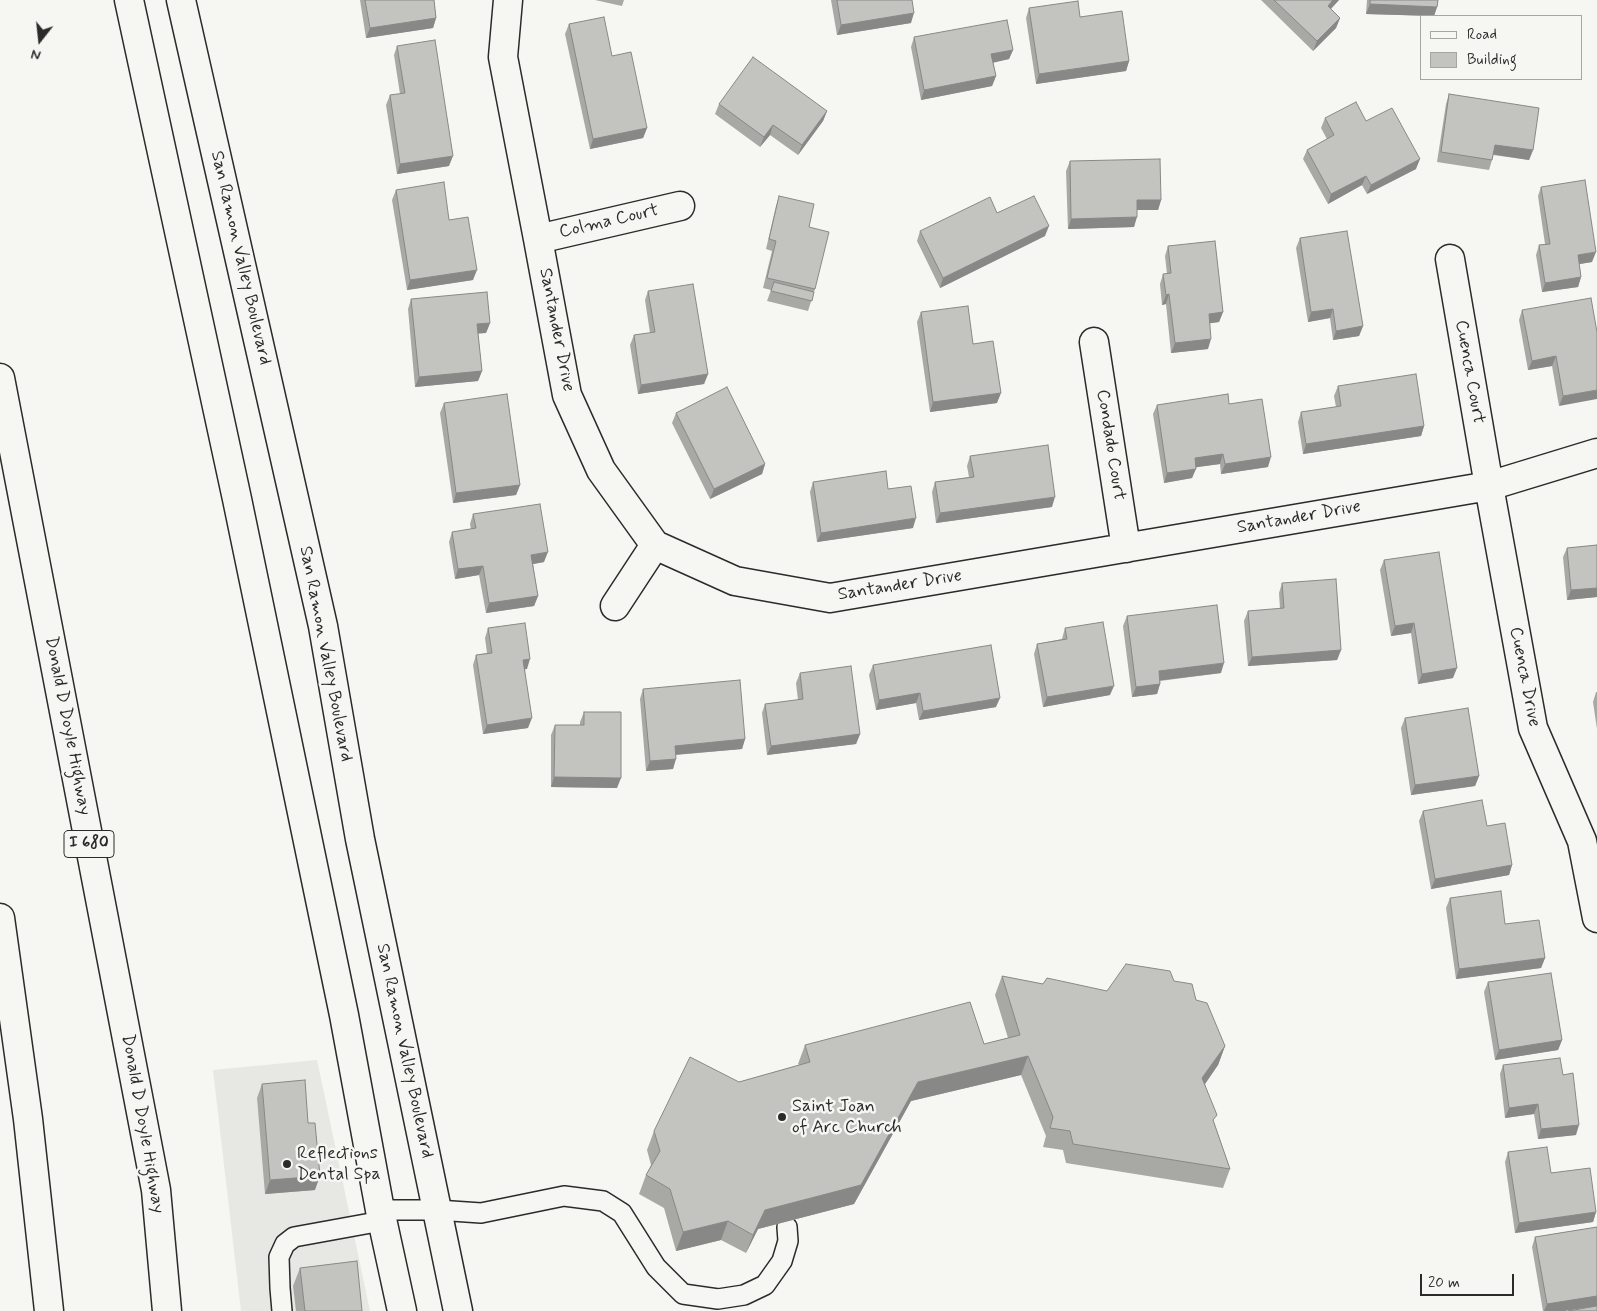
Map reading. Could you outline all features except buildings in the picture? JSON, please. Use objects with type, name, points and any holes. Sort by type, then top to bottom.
[{"type":"main road","points":[[130,0],[235,489],[338,986],[381,1215],[402,1311]]},
{"type":"main road","name":"San Ramon Valley Boulevard","points":[[181,0],[323,626],[360,839],[458,1311]]},
{"type":"main road","name":"Santander Drive","points":[[508,0],[503,57],[567,395],[601,470],[655,545],[735,581],[830,598],[1489,486],[1597,453]]},
{"type":"main road","name":"Colma Court","points":[[538,239],[680,206]]},
{"type":"main road","name":"Cuenca Court","points":[[1450,258],[1489,486]]},
{"type":"main road","name":"Condado Court","points":[[1094,342],[1126,548]]},
{"type":"main road","name":"Donald D Doyle Highway","points":[[0,378],[156,1190],[167,1311]]},
{"type":"main road","name":"Cuenca Drive","points":[[1489,486],[1533,728],[1589,840],[1597,918]]},
{"type":"main road","points":[[615,606],[655,545]]},
{"type":"main road","points":[[0,918],[28,1119],[49,1311]]},
{"type":"lane","points":[[282,1311],[279,1256],[285,1244],[294,1237],[381,1215],[437,1210],[481,1213],[564,1196],[603,1201],[622,1213],[656,1268],[683,1294],[718,1299],[744,1295],[766,1285],[782,1260],[788,1241],[787,1227]]},
{"type":"shaded area","points":[[317,1060],[370,1311],[241,1311],[213,1070]]},
{"type":"place","name":"Saint Joan of Arc Church","points":[[782,1117]]},
{"type":"place","name":"Reflections Dental Spa","points":[[287,1164]]}]
